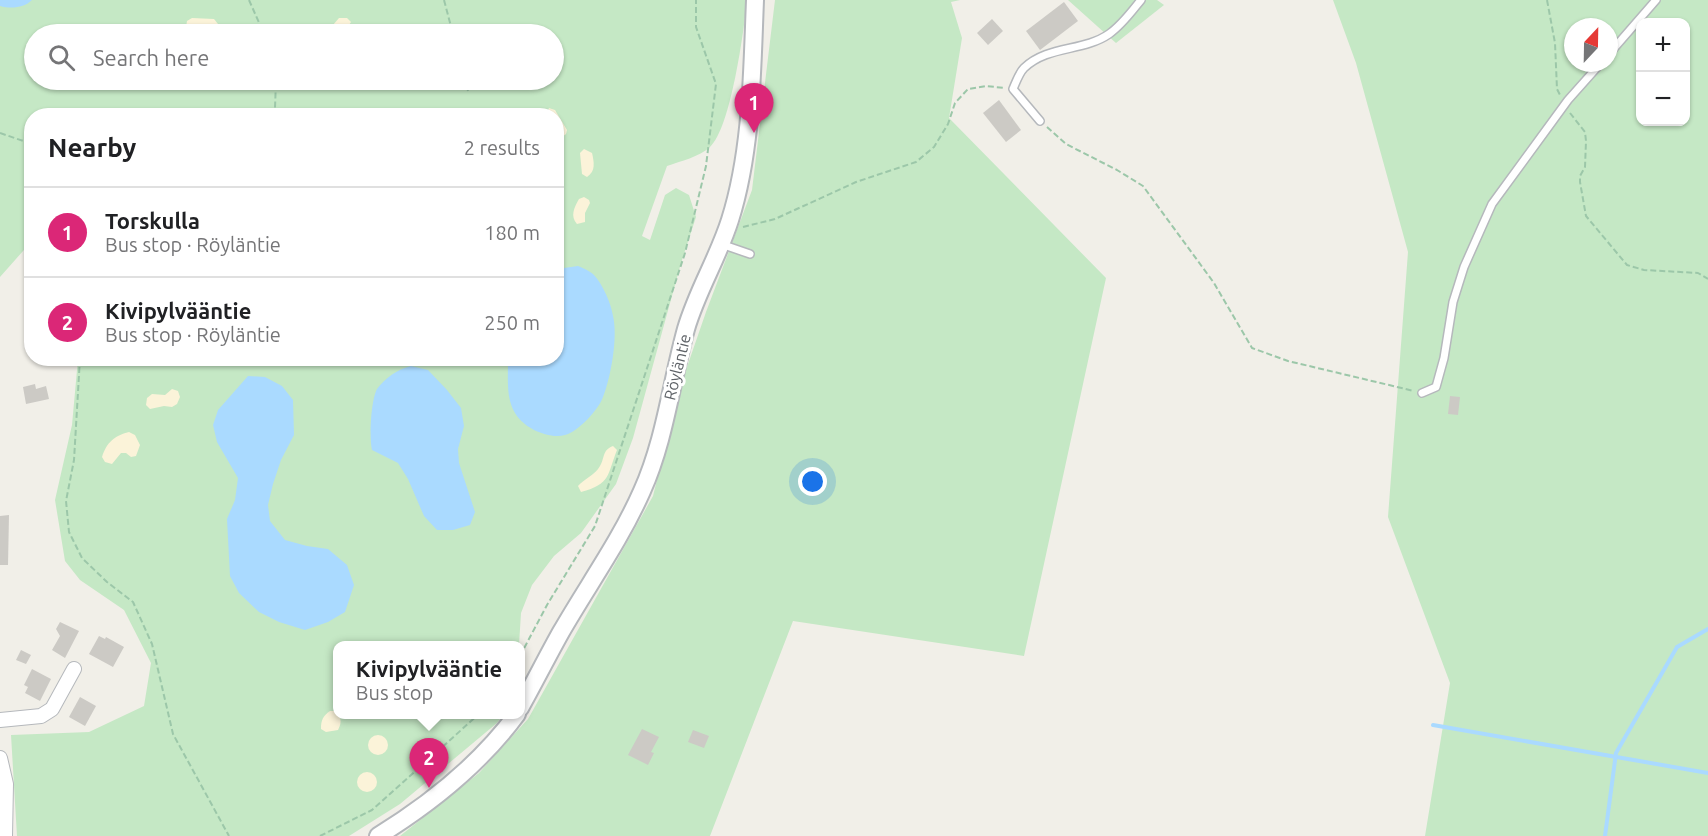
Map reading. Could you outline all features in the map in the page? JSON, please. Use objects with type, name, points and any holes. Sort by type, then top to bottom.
[{"type":"street","name":"Röyläntie","points":[[525,699],[561,633],[628,522],[655,454],[686,328],[723,238],[737,191],[748,125],[755,0]]},
{"type":"street","points":[[0,720],[41,716],[52,709],[74,669]]},
{"type":"street","points":[[378,836],[440,792],[489,749],[513,719]]},
{"type":"street","points":[[0,758],[6,784],[5,836]]},
{"type":"lane","points":[[1040,121],[1013,89],[1023,69],[1044,54],[1084,45],[1109,34],[1141,0]]},
{"type":"lane","points":[[1618,44],[1656,0]]},
{"type":"lane","points":[[1422,393],[1436,387],[1444,358],[1453,302],[1464,267],[1492,204],[1564,106],[1593,72]]},
{"type":"lane","points":[[723,238],[750,254]]},
{"type":"path","points":[[249,0],[260,24]]},
{"type":"path","points":[[444,0],[450,24]]},
{"type":"path","points":[[525,647],[547,605],[595,526],[685,253],[706,166],[716,84],[696,27],[696,0]]},
{"type":"path","points":[[1546,0],[1555,43],[1557,89],[1564,106],[1585,132],[1586,167],[1580,176],[1580,182],[1586,216],[1627,265],[1644,270],[1698,273],[1708,279]]},
{"type":"path","points":[[723,238],[775,219],[856,182],[916,162],[934,147],[948,124],[954,103],[968,88],[986,86],[1013,89]]},
{"type":"path","points":[[275,108],[276,90]]},
{"type":"path","points":[[1040,121],[1066,144],[1143,186],[1214,283],[1252,348],[1288,361],[1422,393]]},
{"type":"path","points":[[0,133],[24,141]]},
{"type":"path","points":[[80,366],[74,460],[66,501],[69,532],[82,558],[107,582],[133,602],[152,644],[173,734],[229,836]]},
{"type":"path","points":[[320,836],[372,810],[473,719]]},
{"type":"green space","points":[[0,0],[747,0],[735,78],[724,120],[717,136],[710,147],[701,153],[667,166],[642,236],[650,240],[665,195],[676,188],[689,195],[696,217],[681,263],[633,438],[616,484],[581,533],[554,556],[532,585],[521,613],[519,641],[333,641],[333,719],[500,719],[400,804],[349,836],[17,836],[11,735],[89,732],[144,706],[151,663],[124,610],[80,580],[65,561],[55,500],[72,425],[77,366],[564,366],[564,108],[24,108],[24,250],[0,277]]},
{"type":"green space","points":[[775,0],[960,0],[951,2],[962,38],[949,118],[1106,278],[1024,656],[793,621],[710,836],[400,836],[479,773],[528,719],[653,496],[679,390],[752,190]]},
{"type":"green space","points":[[1068,0],[1157,0],[1164,5],[1116,43]]},
{"type":"green space","points":[[1333,0],[1708,0],[1708,836],[1425,836],[1450,683],[1388,517],[1408,252],[1356,63]]},
{"type":"sand","points":[[192,18],[214,19],[218,24],[186,24]]},
{"type":"sand","points":[[339,18],[347,18],[351,22],[350,24],[334,24]]},
{"type":"sand","points":[[584,149],[592,153],[594,166],[587,177],[582,174],[580,153]]},
{"type":"sand","points":[[584,197],[590,203],[585,213],[585,222],[577,224],[574,212],[579,199]]},
{"type":"sand","points":[[172,389],[178,391],[180,397],[177,404],[172,407],[150,409],[146,405],[147,398],[152,394],[165,395]]},
{"type":"sand","points":[[129,432],[135,435],[140,445],[136,456],[131,457],[126,453],[121,453],[112,464],[105,462],[102,457],[106,447],[119,435]]},
{"type":"sand","points":[[613,446],[617,450],[603,482],[581,492],[578,486],[598,469],[605,452]]},
{"type":"sand","points":[[333,711],[333,719],[340,719],[338,730],[326,732],[321,729],[324,717]]},
{"type":"sand","points":[[374,735],[382,735],[388,741],[388,749],[382,755],[374,755],[368,749],[368,741]]},
{"type":"sand","points":[[367,772],[374,775],[377,782],[374,789],[367,792],[360,789],[357,782],[360,775]]},
{"type":"water","points":[[0,0],[32,0],[25,5],[13,8],[0,6]]},
{"type":"water","points":[[578,266],[594,275],[612,311],[615,335],[611,368],[601,402],[576,429],[565,435],[553,436],[534,430],[517,416],[508,390],[508,366],[564,366],[564,268]]},
{"type":"water","points":[[411,366],[428,370],[461,408],[464,426],[458,449],[459,463],[475,512],[470,525],[453,530],[437,530],[424,516],[408,479],[398,463],[372,450],[371,419],[377,389],[392,374]]},
{"type":"water","points":[[248,376],[265,377],[282,386],[293,400],[294,435],[281,460],[273,484],[268,505],[270,521],[285,540],[328,549],[347,565],[354,585],[345,612],[328,622],[305,630],[279,622],[259,612],[239,593],[230,576],[227,519],[235,500],[238,478],[217,442],[213,425],[218,410]]},
{"type":"building","points":[[1064,2],[1078,21],[1040,50],[1026,31]]},
{"type":"building","points":[[992,19],[1003,31],[988,45],[977,33]]},
{"type":"building","points":[[999,100],[1021,130],[1006,142],[983,113]]},
{"type":"building","points":[[35,384],[36,389],[46,386],[49,399],[26,404],[23,387]]},
{"type":"building","points":[[1450,396],[1460,397],[1458,415],[1448,414]]},
{"type":"building","points":[[9,515],[8,565],[0,565],[0,516]]},
{"type":"building","points":[[60,622],[79,631],[65,658],[52,650],[60,636],[56,629]]},
{"type":"building","points":[[99,636],[105,639],[106,637],[124,647],[113,667],[89,654]]},
{"type":"building","points":[[21,650],[31,655],[26,664],[16,660]]},
{"type":"building","points":[[32,669],[51,679],[40,701],[25,693],[28,687],[24,685]]},
{"type":"building","points":[[80,697],[96,706],[85,726],[69,717]]},
{"type":"building","points":[[642,729],[659,737],[651,752],[654,753],[648,765],[628,755]]},
{"type":"building","points":[[693,730],[709,736],[704,748],[688,742]]},
{"type":"waterway","points":[[1605,836],[1616,753],[1677,647],[1708,629]]},
{"type":"waterway","points":[[1433,725],[1708,773]]},
{"type":"place","name":"Torskulla","points":[[754,133]]},
{"type":"place","name":"Kivipylvääntie","points":[[429,788]]}]
